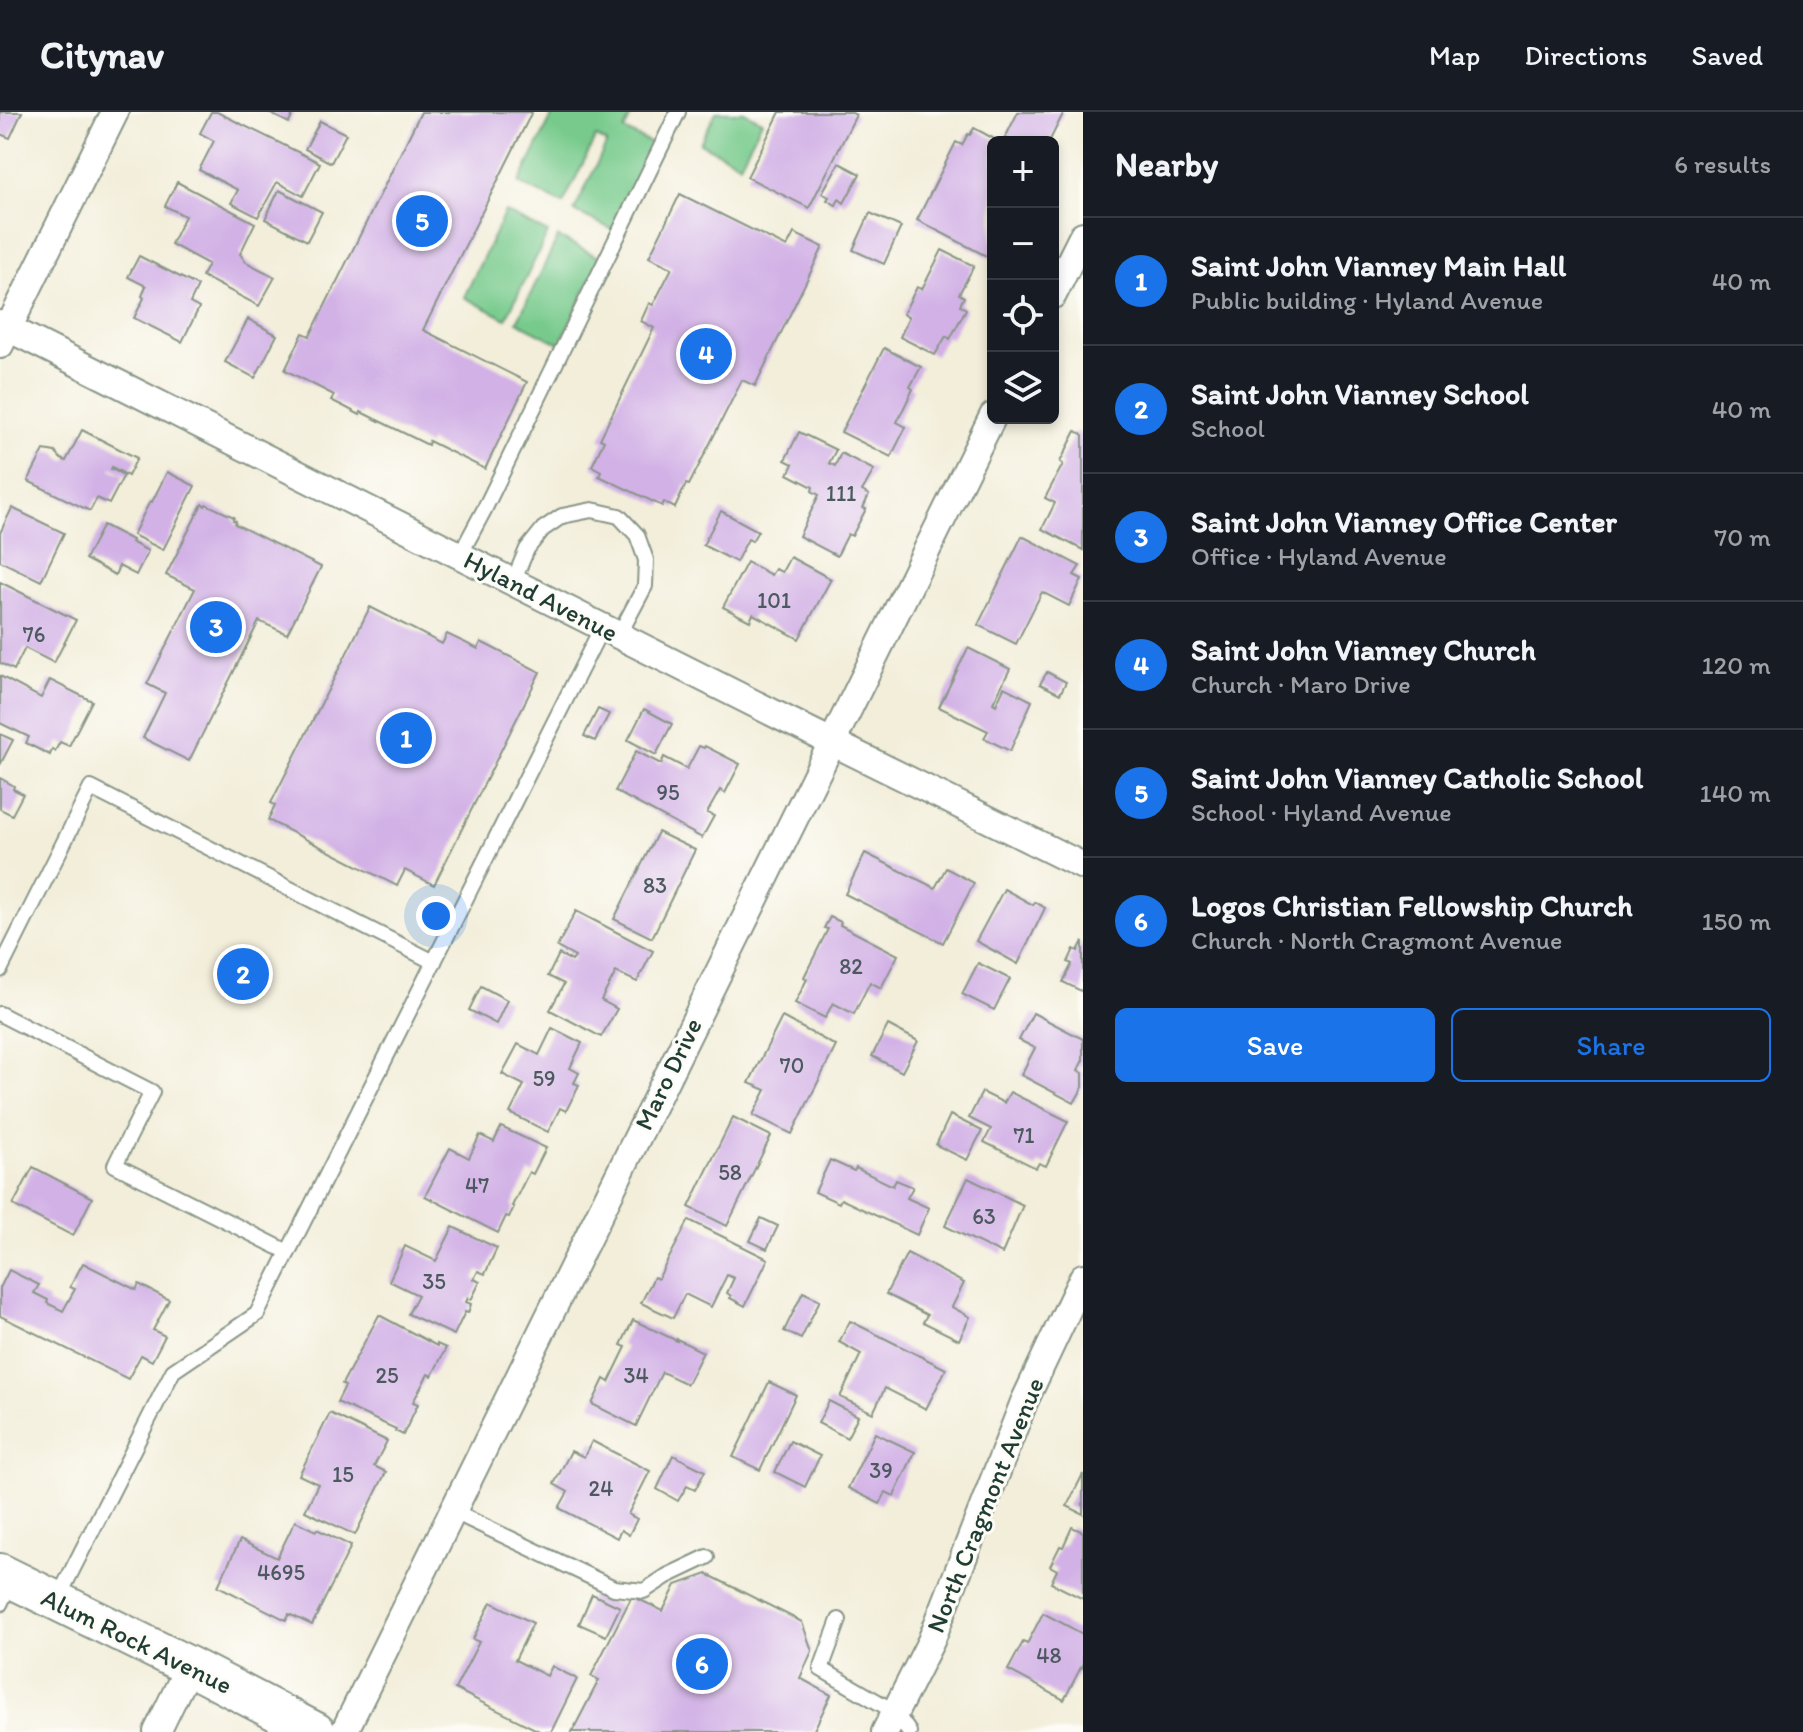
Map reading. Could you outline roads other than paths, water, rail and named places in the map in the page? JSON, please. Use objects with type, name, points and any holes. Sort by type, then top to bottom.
[{"type":"main road","name":"Alum Rock Avenue","points":[[4,1585],[56,1602],[316,1732]]},
{"type":"street","points":[[3,332],[115,112]]},
{"type":"street","points":[[1059,283],[1083,235]]},
{"type":"street","name":"Hyland Avenue","points":[[3,332],[460,555],[1083,866]]},
{"type":"street","name":"Maro Drive","points":[[344,1732],[989,424]]},
{"type":"street","name":"North Cragmont Avenue","points":[[896,1725],[1024,1402],[1083,1277]]},
{"type":"street","points":[[157,1732],[189,1666]]},
{"type":"lane","points":[[460,555],[678,112]]},
{"type":"lane","points":[[56,1602],[173,1371],[257,1314],[434,962],[611,631],[645,586],[646,560],[637,535],[619,516],[592,510],[562,516],[543,529],[527,549],[513,582]]},
{"type":"lane","points":[[0,970],[91,788],[434,962]]},
{"type":"lane","points":[[0,1014],[152,1092],[115,1165],[288,1252]]},
{"type":"lane","points":[[452,1511],[614,1588],[644,1591],[707,1557]]},
{"type":"lane","points":[[839,1620],[821,1669],[896,1725]]},
{"type":"place","name":"Saint John Vianney Catholic School","points":[[422,221]]},
{"type":"place","name":"Saint John Vianney Church","points":[[706,354]]},
{"type":"place","name":"Saint John Vianney Office Center","points":[[216,627]]},
{"type":"place","name":"Saint John Vianney Main Hall","points":[[406,738]]},
{"type":"place","name":"Saint John Vianney School","points":[[243,974]]},
{"type":"place","name":"Logos Christian Fellowship Church","points":[[702,1664]]}]
